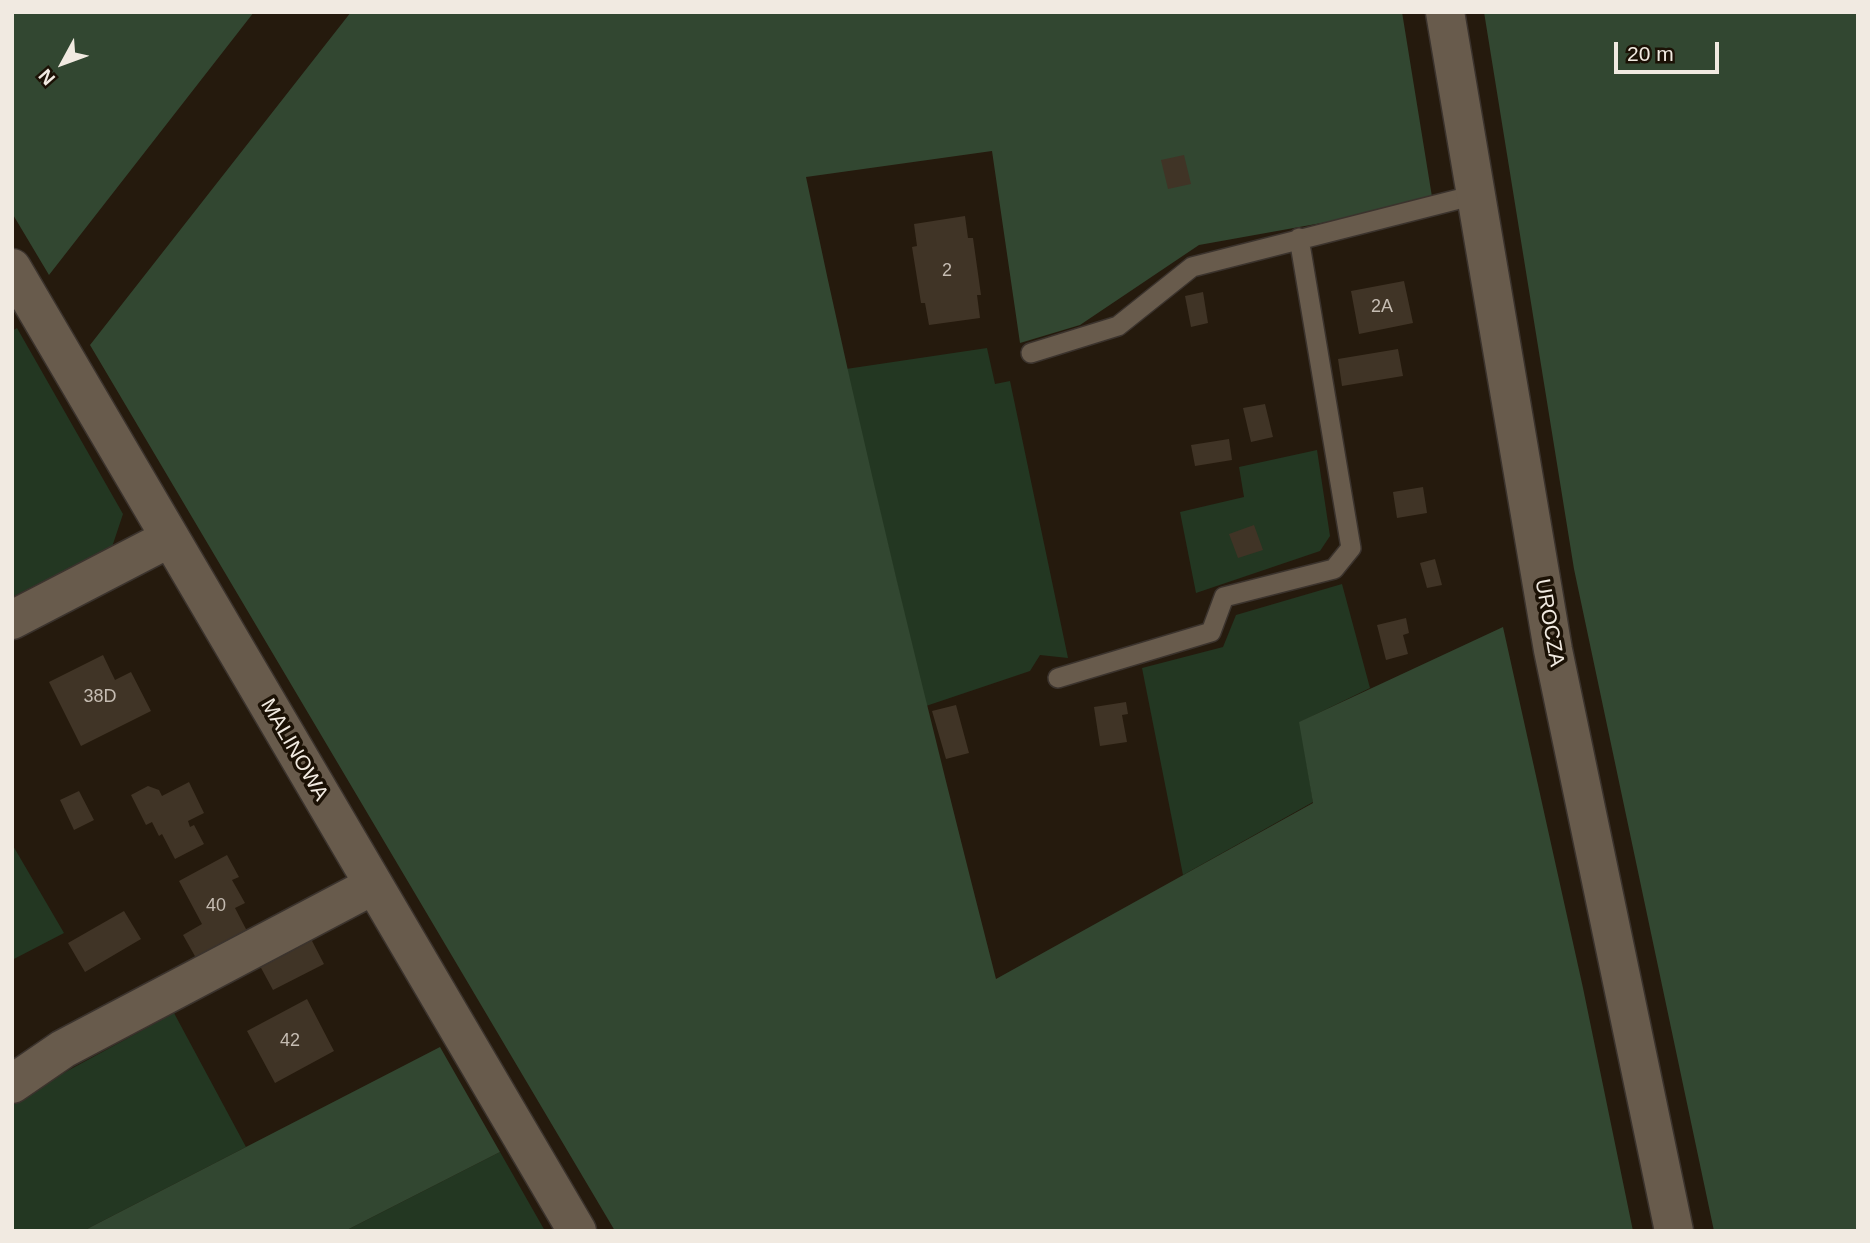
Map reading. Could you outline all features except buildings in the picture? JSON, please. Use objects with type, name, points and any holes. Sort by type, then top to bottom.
[{"type":"street","name":"UROCZA","points":[[1445,12],[1553,650],[1674,1231]]},
{"type":"street","name":"MALINOWA","points":[[12,268],[577,1231]]},
{"type":"street","points":[[12,620],[170,538]]},
{"type":"street","points":[[12,1084],[63,1049],[374,885]]},
{"type":"lane","points":[[1031,353],[1118,326],[1192,267],[1475,195]]},
{"type":"lane","points":[[1058,678],[1211,632],[1224,597],[1334,569],[1350,548],[1299,238]]},
{"type":"green space","points":[[12,12],[254,12],[49,275],[12,213]]},
{"type":"green space","points":[[351,12],[1402,12],[1433,203],[1199,245],[1080,325],[1020,343],[992,151],[806,177],[897,579],[996,979],[1313,803],[1299,722],[1503,627],[1583,988],[1633,1231],[615,1231],[90,345]]},
{"type":"green space","points":[[1484,12],[1858,12],[1858,1231],[1714,1231],[1574,569]]},
{"type":"green space","points":[[17,328],[123,514],[112,547],[12,597],[12,331]]},
{"type":"green space","points":[[987,348],[995,384],[1010,381],[1068,658],[1040,655],[1030,671],[926,706],[846,369]]},
{"type":"green space","points":[[1317,450],[1330,536],[1320,551],[1196,593],[1180,512],[1244,497],[1239,467]]},
{"type":"green space","points":[[1342,584],[1370,688],[1300,722],[1313,802],[1183,875],[1142,668],[1223,647],[1236,615]]},
{"type":"green space","points":[[12,844],[64,933],[12,960]]},
{"type":"green space","points":[[174,1013],[246,1147],[83,1231],[12,1231],[12,1101]]},
{"type":"green space","points":[[440,1047],[500,1152],[345,1231],[83,1231]]},
{"type":"green space","points":[[500,1152],[545,1231],[345,1231]]}]
